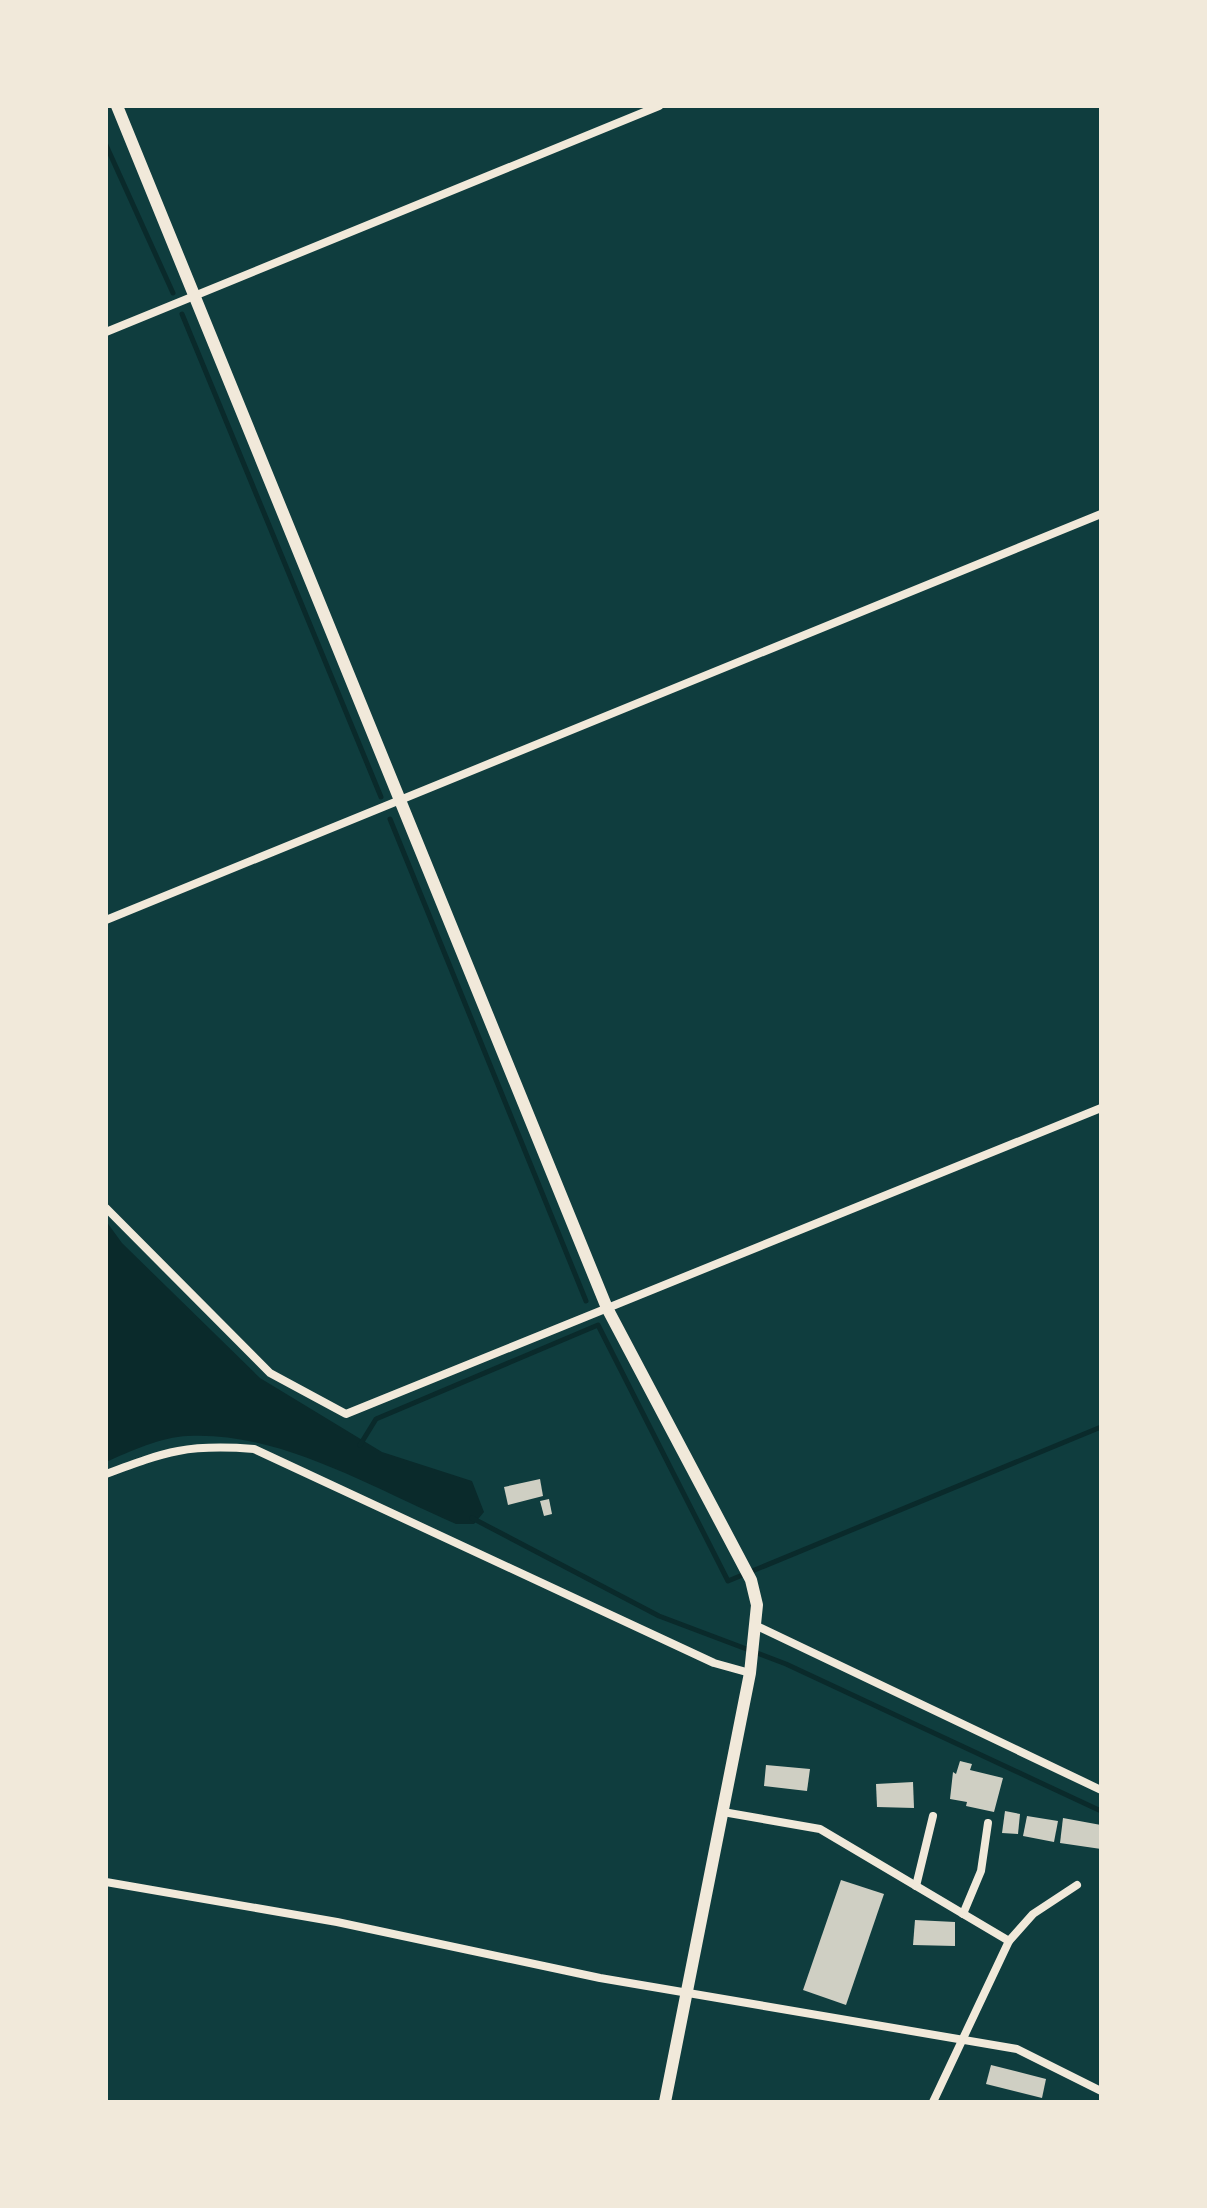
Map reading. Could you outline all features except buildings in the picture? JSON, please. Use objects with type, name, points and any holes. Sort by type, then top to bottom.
[{"type":"street","points":[[117,106],[607,1308],[748,1574],[757,1605],[750,1673],[665,2102]]},
{"type":"street","points":[[106,332],[659,106]]},
{"type":"street","points":[[106,920],[1101,514]]},
{"type":"street","points":[[106,1208],[270,1373],[346,1414],[1101,1108]]},
{"type":"street","points":[[106,1474],[169,1450],[211,1446],[254,1449],[714,1663],[750,1673]]},
{"type":"street","points":[[756,1629],[1101,1790]]},
{"type":"street","points":[[723,1812],[820,1829],[1009,1941]]},
{"type":"street","points":[[916,1886],[933,1816]]},
{"type":"street","points":[[963,1914],[981,1871],[988,1823]]},
{"type":"street","points":[[106,1882],[337,1922],[600,1978],[1017,2049],[1101,2091]]},
{"type":"street","points":[[933,2102],[1009,1941],[1033,1914],[1077,1885]]},
{"type":"water","points":[[106,1221],[122,1243],[260,1378],[382,1452],[472,1481],[484,1512],[474,1524],[456,1524],[359,1479],[291,1452],[222,1437],[167,1439],[106,1462]]},
{"type":"waterway","points":[[106,145],[173,293]]},
{"type":"waterway","points":[[182,314],[381,797]]},
{"type":"waterway","points":[[390,819],[586,1301]]},
{"type":"waterway","points":[[360,1445],[376,1419],[598,1325],[728,1581],[1101,1427]]},
{"type":"waterway","points":[[472,1518],[659,1616],[786,1664],[1101,1811]]}]
